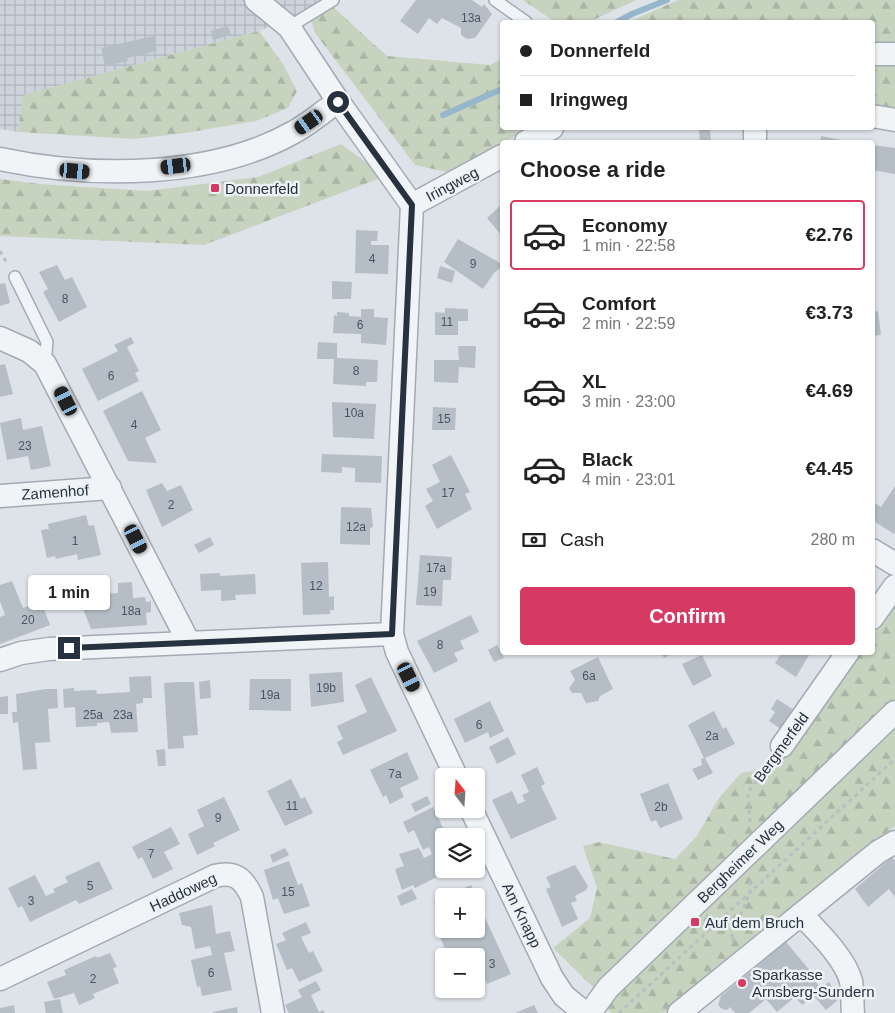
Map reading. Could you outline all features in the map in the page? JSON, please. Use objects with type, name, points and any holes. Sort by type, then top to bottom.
[{"type":"street","points":[[259,0],[289,27],[338,102],[412,205]]},
{"type":"street","points":[[875,54],[895,54]]},
{"type":"street","points":[[0,159],[41,168],[92,172],[143,170],[208,162],[249,152],[294,132],[338,102]]},
{"type":"street","points":[[875,117],[895,120]]},
{"type":"street","points":[[530,140],[548,130]]},
{"type":"street","name":"Iringweg","points":[[392,634],[412,205],[500,157]]},
{"type":"street","name":"Zamenhof","points":[[0,338],[28,351],[45,364],[188,641]]},
{"type":"street","name":"Zamenhof","points":[[0,496],[110,488]]},
{"type":"street","points":[[875,552],[895,564]]},
{"type":"street","points":[[875,614],[895,586]]},
{"type":"street","points":[[0,660],[22,653],[49,649],[188,641],[392,634],[397,652],[452,768]]},
{"type":"street","name":"Bergmerfeld","points":[[782,746],[846,655]]},
{"type":"street","name":"Bergheimer Weg","points":[[590,1013],[608,988],[895,712]]},
{"type":"street","name":"Am Knapp","points":[[475,818],[552,978],[564,996],[585,1013]]},
{"type":"street","points":[[679,1013],[878,852],[895,842]]},
{"type":"street","name":"Haddoweg","points":[[0,979],[215,876],[225,874],[235,876],[243,881],[252,898],[273,1013]]},
{"type":"street","points":[[801,914],[823,938],[847,973],[850,980],[853,1013]]},
{"type":"lane","points":[[289,27],[333,0]]},
{"type":"lane","points":[[495,0],[523,20]]},
{"type":"lane","points":[[15,278],[47,342],[45,364]]},
{"type":"path","name":"Bergmerfeld","points":[[750,892],[751,852],[748,792],[782,746]]},
{"type":"path","points":[[620,1013],[895,758]]},
{"type":"path","points":[[740,938],[730,940],[750,892]]},
{"type":"shaded area","points":[[0,0],[323,0],[301,13],[259,31],[24,95],[18,132],[0,129]]},
{"type":"green space","points":[[523,0],[636,0],[593,20],[552,20]]},
{"type":"green space","points":[[678,0],[895,0],[895,109],[875,105],[875,20],[633,20]]},
{"type":"green space","points":[[333,7],[387,56],[490,65],[500,60],[500,130],[527,130],[508,140],[500,140],[500,144],[447,172],[415,165],[315,33],[311,20]]},
{"type":"green space","points":[[259,31],[283,64],[297,91],[288,108],[256,121],[185,133],[134,139],[18,132],[23,95]]},
{"type":"green space","points":[[341,144],[370,165],[378,179],[204,245],[0,236],[0,179],[40,184],[147,191],[258,177]]},
{"type":"green space","points":[[895,603],[895,826],[785,912],[667,1011],[663,1013],[611,1013],[597,991],[553,948],[590,918],[597,888],[583,846],[599,842],[675,859],[697,836],[719,798],[741,773],[769,768],[857,655],[875,655],[875,632]]},
{"type":"building","points":[[416,0],[472,0],[482,7],[484,4],[492,14],[475,38],[467,39],[461,35],[461,28],[442,18],[437,24],[429,18],[418,34],[400,21]]},
{"type":"building","points":[[228,26],[231,35],[213,40],[211,31]]},
{"type":"building","points":[[154,36],[157,51],[127,58],[128,61],[105,66],[101,48]]},
{"type":"building","points":[[699,130],[710,130],[711,140],[700,140]]},
{"type":"building","points":[[821,136],[841,140],[820,140]]},
{"type":"building","points":[[875,145],[895,148],[895,174],[875,171]]},
{"type":"building","points":[[500,206],[500,234],[487,218]]},
{"type":"building","points":[[356,230],[378,231],[377,241],[371,241],[371,245],[389,245],[388,274],[355,273]]},
{"type":"building","points":[[458,239],[500,263],[500,268],[494,273],[483,289],[444,262]]},
{"type":"building","points":[[57,265],[65,280],[72,277],[87,307],[59,322],[43,292],[48,289],[39,272]]},
{"type":"building","points":[[440,266],[455,271],[452,283],[437,278]]},
{"type":"building","points":[[332,281],[352,282],[351,299],[332,299]]},
{"type":"building","points":[[5,283],[10,303],[0,306],[0,284]]},
{"type":"building","points":[[445,308],[468,309],[468,321],[458,321],[458,335],[435,335],[435,312],[445,313]]},
{"type":"building","points":[[361,309],[374,309],[374,317],[388,318],[386,345],[361,343],[361,334],[333,333],[334,315],[337,316],[337,312],[361,317]]},
{"type":"building","points":[[878,311],[881,335],[875,336],[875,312]]},
{"type":"building","points":[[131,337],[134,343],[127,347],[139,371],[135,373],[139,381],[98,401],[82,369],[118,351],[114,345]]},
{"type":"building","points":[[318,342],[337,343],[337,358],[378,360],[377,382],[366,382],[366,386],[333,384],[334,359],[317,359]]},
{"type":"building","points":[[458,346],[476,346],[475,368],[459,367],[458,383],[434,382],[434,360],[459,360]]},
{"type":"building","points":[[5,364],[13,394],[0,397],[0,365]]},
{"type":"building","points":[[142,391],[161,430],[145,438],[157,463],[128,461],[103,411]]},
{"type":"building","points":[[332,402],[376,404],[374,439],[333,437]]},
{"type":"building","points":[[433,407],[456,408],[455,430],[432,430]]},
{"type":"building","points":[[21,418],[23,430],[42,426],[51,466],[31,470],[28,456],[7,460],[0,423]]},
{"type":"building","points":[[322,454],[382,456],[381,483],[355,482],[355,468],[342,467],[342,473],[321,472]]},
{"type":"building","points":[[451,455],[470,492],[465,494],[472,509],[437,529],[425,506],[433,501],[426,489],[440,482],[432,465]]},
{"type":"building","points":[[162,483],[167,491],[181,485],[193,510],[162,527],[146,490]]},
{"type":"building","points":[[895,486],[894,534],[875,522],[875,503],[881,507]]},
{"type":"building","points":[[341,507],[371,508],[373,526],[370,529],[370,545],[340,544]]},
{"type":"building","points":[[86,515],[89,526],[94,525],[101,555],[78,560],[77,554],[56,559],[55,556],[47,558],[41,530],[49,529],[48,524]]},
{"type":"building","points":[[210,537],[214,545],[199,553],[194,545]]},
{"type":"building","points":[[420,555],[452,557],[451,580],[443,580],[442,606],[416,605]]},
{"type":"building","points":[[328,562],[329,597],[334,596],[334,610],[330,610],[330,614],[303,615],[301,563]]},
{"type":"building","points":[[220,573],[220,576],[255,574],[256,594],[235,595],[236,600],[221,601],[221,590],[201,591],[200,574]]},
{"type":"building","points":[[12,581],[23,608],[41,601],[50,625],[0,644],[0,617],[5,615],[0,601],[0,585]]},
{"type":"building","points":[[132,582],[133,598],[145,597],[146,602],[151,601],[151,612],[146,613],[147,625],[91,629],[78,596],[118,593],[118,583]]},
{"type":"building","points":[[471,615],[479,632],[460,641],[464,649],[454,653],[458,661],[434,673],[417,641]]},
{"type":"building","points":[[497,645],[500,655],[504,658],[494,662],[488,650]]},
{"type":"building","points":[[702,655],[712,676],[693,686],[682,664]]},
{"type":"building","points":[[780,655],[809,655],[796,677],[775,663]]},
{"type":"building","points":[[598,657],[613,689],[600,696],[598,701],[586,703],[581,693],[572,693],[569,688],[575,680],[570,671]]},
{"type":"building","points":[[342,672],[344,702],[311,707],[309,674]]},
{"type":"building","points":[[151,676],[152,698],[143,698],[143,703],[136,704],[138,732],[111,733],[109,722],[97,723],[97,726],[76,727],[75,707],[64,708],[63,689],[74,688],[74,691],[96,690],[97,694],[130,692],[129,677]]},
{"type":"building","points":[[371,677],[397,731],[343,755],[337,742],[343,739],[337,726],[367,712],[355,685]]},
{"type":"building","points":[[250,679],[291,679],[291,711],[249,710]]},
{"type":"building","points":[[210,680],[211,698],[200,699],[199,682]]},
{"type":"building","points":[[194,682],[198,735],[183,736],[184,748],[168,749],[164,683]]},
{"type":"building","points":[[57,689],[58,708],[48,709],[50,742],[35,743],[37,769],[23,770],[18,722],[13,723],[12,712],[17,712],[16,694]]},
{"type":"building","points":[[8,696],[8,714],[0,714],[0,697]]},
{"type":"building","points":[[777,699],[794,710],[784,731],[769,721],[775,712],[771,709]]},
{"type":"building","points":[[490,701],[504,731],[490,738],[488,732],[465,743],[454,719]]},
{"type":"building","points":[[714,711],[723,729],[726,727],[735,744],[705,758],[713,773],[698,780],[692,769],[702,765],[701,759],[704,758],[688,725]]},
{"type":"building","points":[[508,737],[516,754],[497,764],[489,747]]},
{"type":"building","points":[[165,749],[166,766],[158,766],[156,750]]},
{"type":"building","points":[[407,752],[419,779],[400,788],[404,797],[390,804],[386,795],[383,797],[370,770]]},
{"type":"building","points":[[537,767],[545,784],[541,786],[557,819],[511,839],[492,800],[512,791],[518,804],[525,801],[522,795],[529,792],[521,775]]},
{"type":"building","points":[[291,779],[301,799],[305,797],[313,813],[285,826],[267,791]]},
{"type":"building","points":[[668,783],[683,819],[660,828],[656,820],[651,822],[640,794]]},
{"type":"building","points":[[427,796],[431,804],[415,812],[411,804]]},
{"type":"building","points":[[224,797],[240,830],[213,843],[215,846],[197,855],[188,834],[204,826],[197,810]]},
{"type":"building","points":[[433,807],[435,818],[438,818],[443,828],[435,828],[435,878],[415,888],[413,885],[402,890],[395,869],[404,866],[399,854],[419,848],[424,858],[432,854],[429,847],[423,850],[414,830],[408,833],[403,822]]},
{"type":"building","points":[[171,827],[180,844],[164,852],[173,869],[153,879],[142,857],[138,859],[132,847]]},
{"type":"building","points":[[285,848],[289,855],[273,863],[270,855]]},
{"type":"building","points":[[892,857],[895,861],[895,897],[889,889],[868,907],[855,889]]},
{"type":"building","points":[[99,861],[113,889],[79,904],[76,900],[30,922],[22,906],[18,908],[8,888],[35,875],[46,896],[55,892],[53,889],[68,882],[65,877]]},
{"type":"building","points":[[289,861],[298,885],[302,883],[310,906],[284,914],[278,898],[273,900],[264,870]]},
{"type":"building","points":[[575,865],[588,886],[586,890],[575,896],[577,901],[571,903],[578,919],[562,927],[546,889],[551,887],[546,877]]},
{"type":"building","points":[[412,889],[417,899],[401,906],[397,896]]},
{"type":"building","points":[[212,905],[216,934],[230,931],[235,951],[224,953],[232,990],[202,996],[200,986],[197,987],[191,960],[212,955],[210,946],[195,949],[191,927],[182,925],[179,913]]},
{"type":"building","points":[[485,918],[511,974],[487,984],[485,979],[485,948],[445,948],[440,938],[485,938]]},
{"type":"building","points":[[306,922],[311,933],[301,937],[309,953],[313,951],[323,971],[299,982],[292,968],[287,970],[276,944],[286,940],[282,933]]},
{"type":"building","points":[[786,942],[817,979],[815,981],[821,988],[829,982],[839,999],[826,1010],[814,996],[802,1005],[795,997],[777,1012],[766,999],[749,1013],[735,1013],[730,1007],[727,1010],[722,1009],[718,1005],[721,996]]},
{"type":"building","points":[[110,953],[117,967],[113,968],[119,983],[93,994],[95,998],[79,1005],[74,993],[54,999],[47,982],[66,975],[64,970],[96,956],[97,958]]},
{"type":"building","points":[[316,981],[321,990],[311,995],[319,1012],[323,1010],[325,1013],[289,1013],[285,1005],[302,997],[298,990]]},
{"type":"building","points":[[60,999],[63,1013],[46,1013],[44,1002]]},
{"type":"building","points":[[14,1005],[15,1013],[0,1013],[0,1008]]},
{"type":"building","points":[[534,1005],[538,1013],[515,1013]]},
{"type":"building","points":[[237,1007],[238,1013],[213,1013],[213,1012]]},
{"type":"waterway","points":[[621,20],[667,0]]},
{"type":"waterway","points":[[443,115],[500,90]]},
{"type":"place","name":"Donnerfeld","points":[[215,188]]},
{"type":"place","name":"Auf dem Bruch","points":[[695,922]]},
{"type":"place","name":"Sparkasse Arnsberg-Sundern","points":[[742,983]]},
{"type":"route","points":[[69,648],[188,641],[392,634],[412,205],[338,102]]}]
